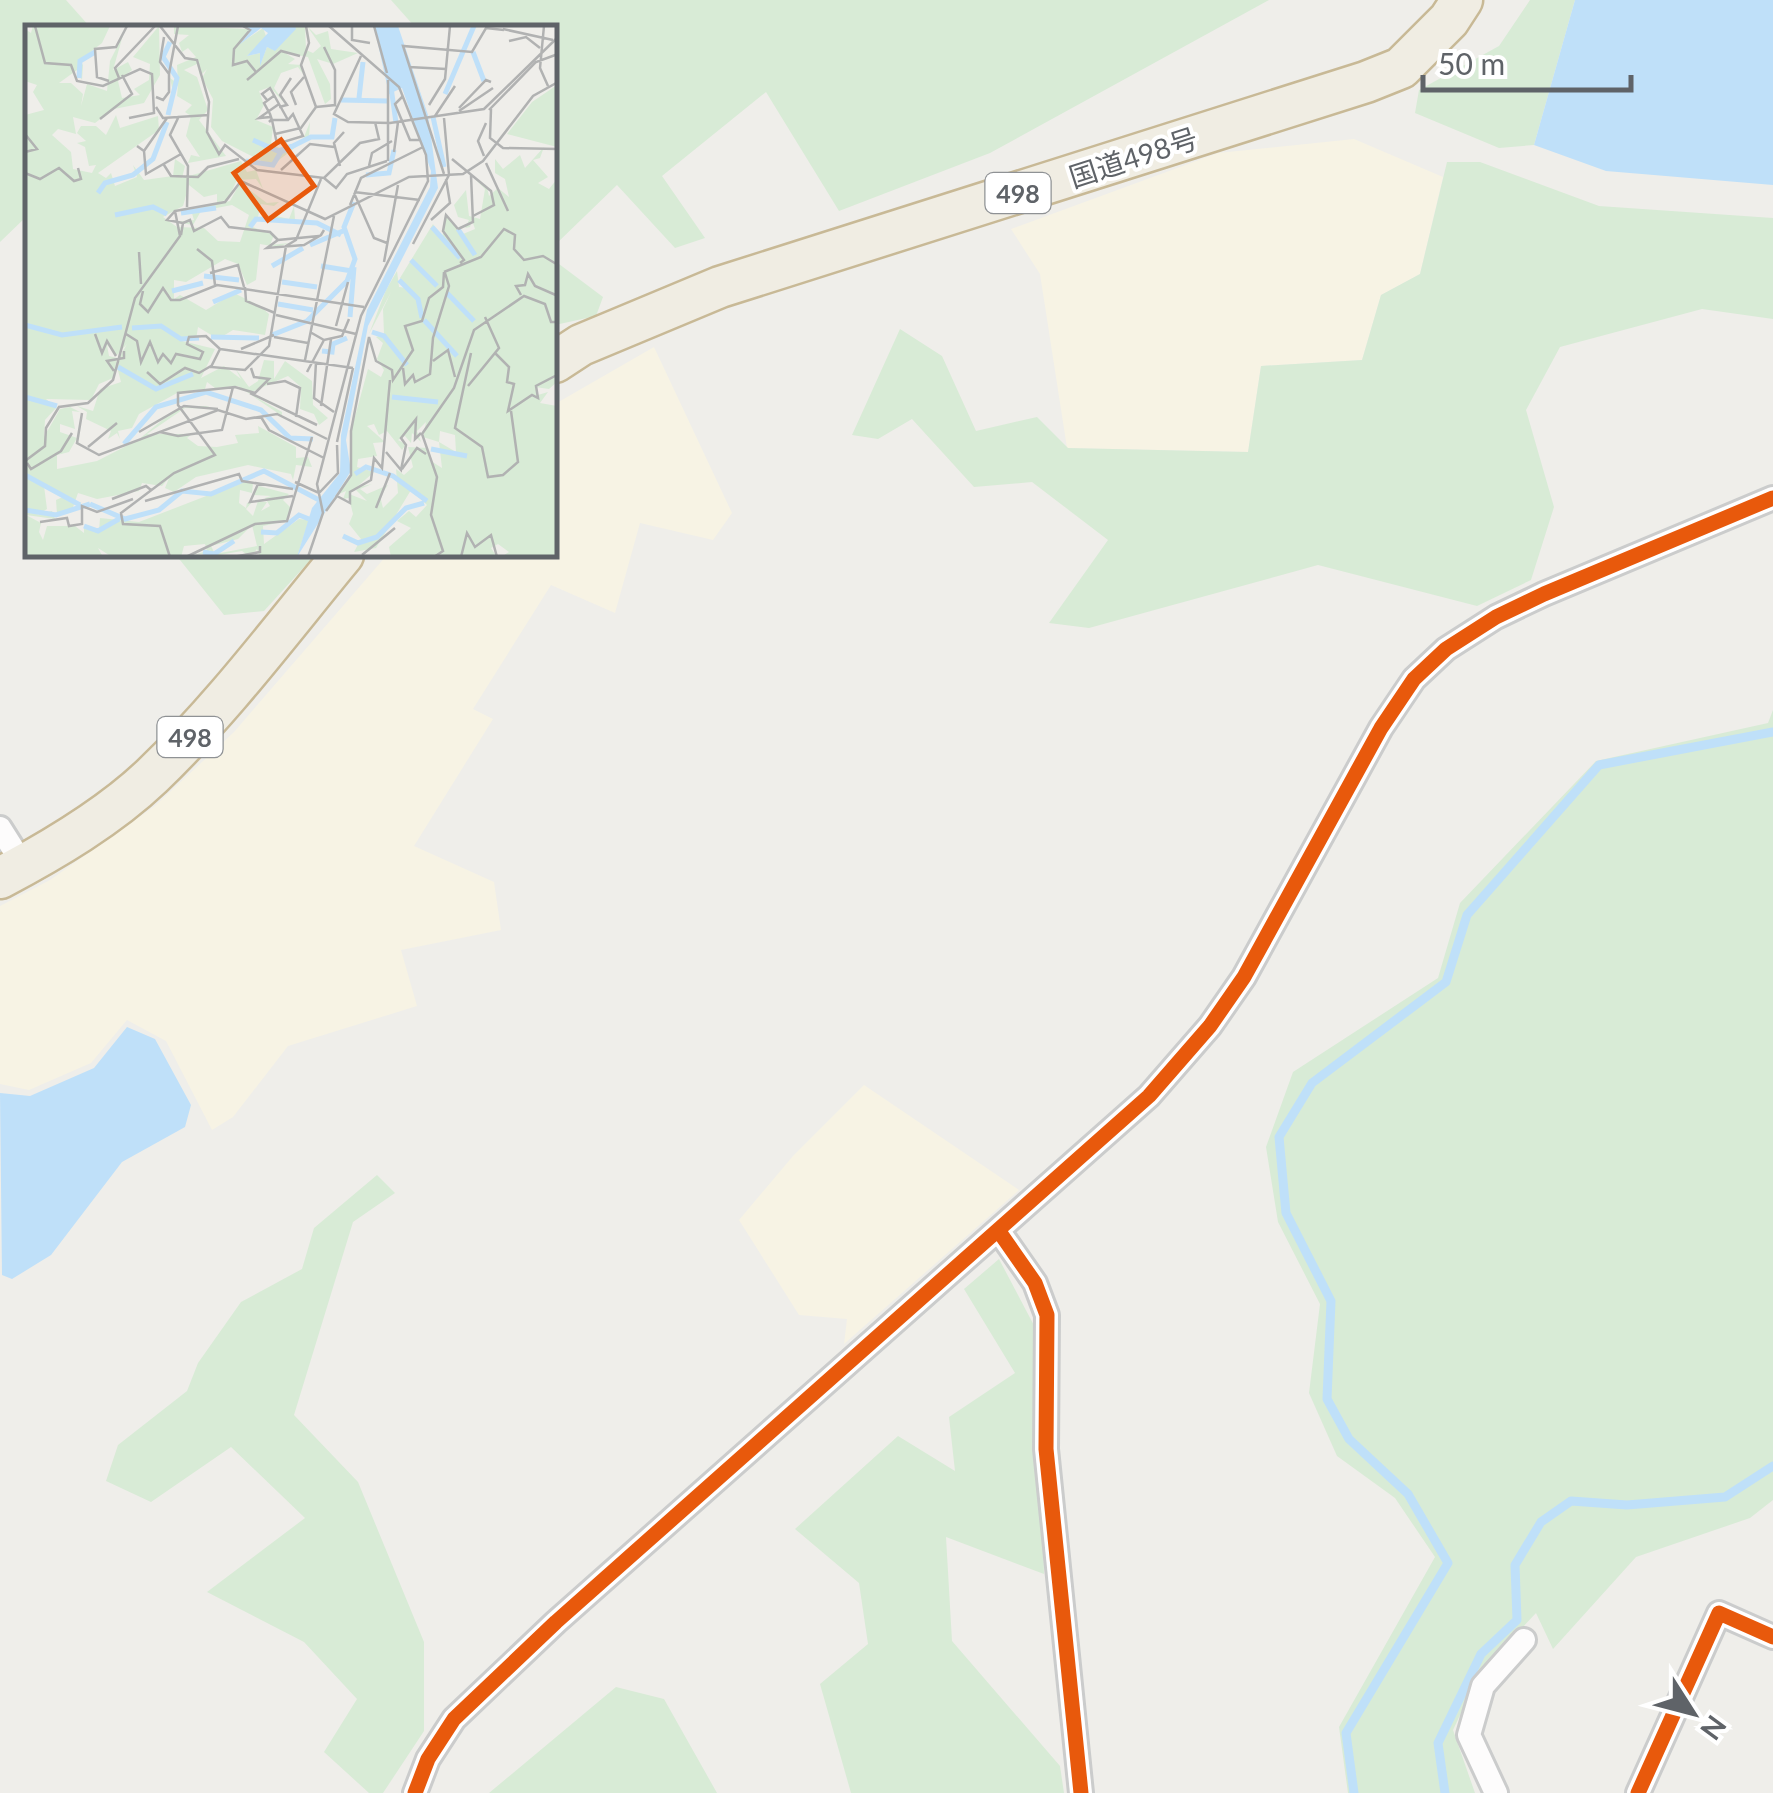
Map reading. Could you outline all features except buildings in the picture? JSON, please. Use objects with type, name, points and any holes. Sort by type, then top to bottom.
[{"type":"highway","name":"国道498号","points":[[558,360],[581,345],[720,287],[1366,82],[1401,68],[1449,20],[1462,0]]},
{"type":"highway","name":"498","points":[[12,872],[57,848],[150,778],[216,710],[341,558]]},
{"type":"street","points":[[415,1793],[428,1759],[454,1720],[556,1622],[1149,1096],[1210,1026],[1244,977],[1380,728],[1414,680],[1446,649],[1496,617],[1544,594],[1773,498]]},
{"type":"street","points":[[0,828],[12,872]]},
{"type":"street","points":[[998,1230],[1035,1283],[1047,1315],[1046,1449],[1082,1793]]},
{"type":"street","points":[[1638,1793],[1719,1614],[1773,1637]]},
{"type":"street","points":[[1496,1793],[1469,1736],[1483,1686],[1524,1640]]},
{"type":"shaded area","points":[[1354,139],[1443,177],[1420,274],[1381,295],[1362,360],[1261,366],[1248,452],[1067,448],[1040,274],[1011,229],[1218,153]]},
{"type":"shaded area","points":[[654,347],[732,513],[713,540],[640,523],[615,613],[551,585],[473,709],[493,719],[414,846],[494,882],[501,930],[401,950],[417,1006],[288,1046],[233,1117],[212,1130],[166,1041],[127,1020],[91,1063],[29,1090],[0,1084],[0,906],[50,880],[155,806],[234,732],[384,558],[558,558],[558,402]]},
{"type":"shaded area","points":[[864,1085],[1019,1190],[844,1344],[847,1319],[799,1315],[739,1220],[793,1156]]},
{"type":"green space","points":[[0,0],[66,0],[88,25],[25,25],[25,218],[0,242]]},
{"type":"green space","points":[[391,0],[1269,0],[990,153],[839,211],[766,92],[662,176],[705,238],[675,248],[617,185],[558,242],[558,25],[413,25]]},
{"type":"green space","points":[[1530,0],[1575,0],[1534,145],[1499,148],[1415,113],[1419,90],[1499,46]]},
{"type":"green space","points":[[1447,162],[1480,162],[1599,206],[1773,218],[1773,319],[1702,309],[1560,347],[1526,410],[1554,507],[1531,580],[1477,606],[1318,565],[1089,628],[1049,623],[1108,540],[1032,482],[974,487],[912,419],[878,439],[852,435],[900,329],[942,356],[976,431],[1037,417],[1068,448],[1248,452],[1261,366],[1362,360],[1381,295],[1420,274]]},
{"type":"green space","points":[[558,263],[603,297],[596,316],[558,324]]},
{"type":"green space","points":[[178,558],[312,558],[264,611],[224,615]]},
{"type":"green space","points":[[1773,710],[1773,1500],[1750,1518],[1636,1557],[1553,1649],[1536,1613],[1480,1673],[1453,1730],[1475,1793],[1348,1793],[1339,1727],[1435,1557],[1395,1498],[1337,1456],[1309,1393],[1320,1304],[1278,1222],[1266,1147],[1293,1072],[1438,978],[1460,903],[1596,761],[1768,723]]},
{"type":"green space","points":[[377,1175],[395,1193],[353,1222],[294,1415],[358,1482],[424,1642],[424,1731],[383,1793],[369,1793],[324,1752],[357,1699],[304,1642],[207,1592],[305,1518],[231,1447],[151,1502],[106,1481],[118,1445],[187,1391],[198,1363],[241,1302],[302,1269],[314,1228]]},
{"type":"green space","points":[[999,1259],[1038,1333],[1044,1574],[946,1537],[952,1641],[1060,1766],[1064,1793],[851,1793],[820,1684],[868,1644],[859,1583],[795,1529],[898,1436],[955,1471],[949,1417],[1015,1373],[964,1289]]},
{"type":"green space","points":[[616,1687],[664,1699],[717,1793],[489,1793]]},
{"type":"water","points":[[1575,0],[1773,0],[1773,185],[1606,171],[1534,145]]},
{"type":"water","points":[[127,1027],[155,1039],[191,1105],[185,1127],[122,1162],[51,1255],[12,1279],[2,1275],[0,1093],[30,1096],[94,1068]]},
{"type":"waterway","points":[[1354,1793],[1346,1733],[1448,1563],[1408,1494],[1349,1439],[1327,1399],[1331,1301],[1286,1213],[1279,1137],[1312,1083],[1446,982],[1467,915],[1599,765],[1773,732]]},
{"type":"waterway","points":[[1445,1793],[1438,1743],[1481,1654],[1517,1620],[1515,1565],[1541,1522],[1571,1501],[1627,1505],[1725,1497],[1773,1466]]},
{"type":"cycle path","points":[[415,1793],[428,1759],[454,1719],[556,1622],[1149,1096],[1210,1026],[1244,977],[1381,728],[1414,679],[1446,649],[1496,617],[1773,498]]},
{"type":"cycle path","points":[[998,1230],[1035,1283],[1047,1315],[1046,1449],[1081,1793]]},
{"type":"cycle path","points":[[1638,1793],[1719,1613],[1773,1637]]}]
